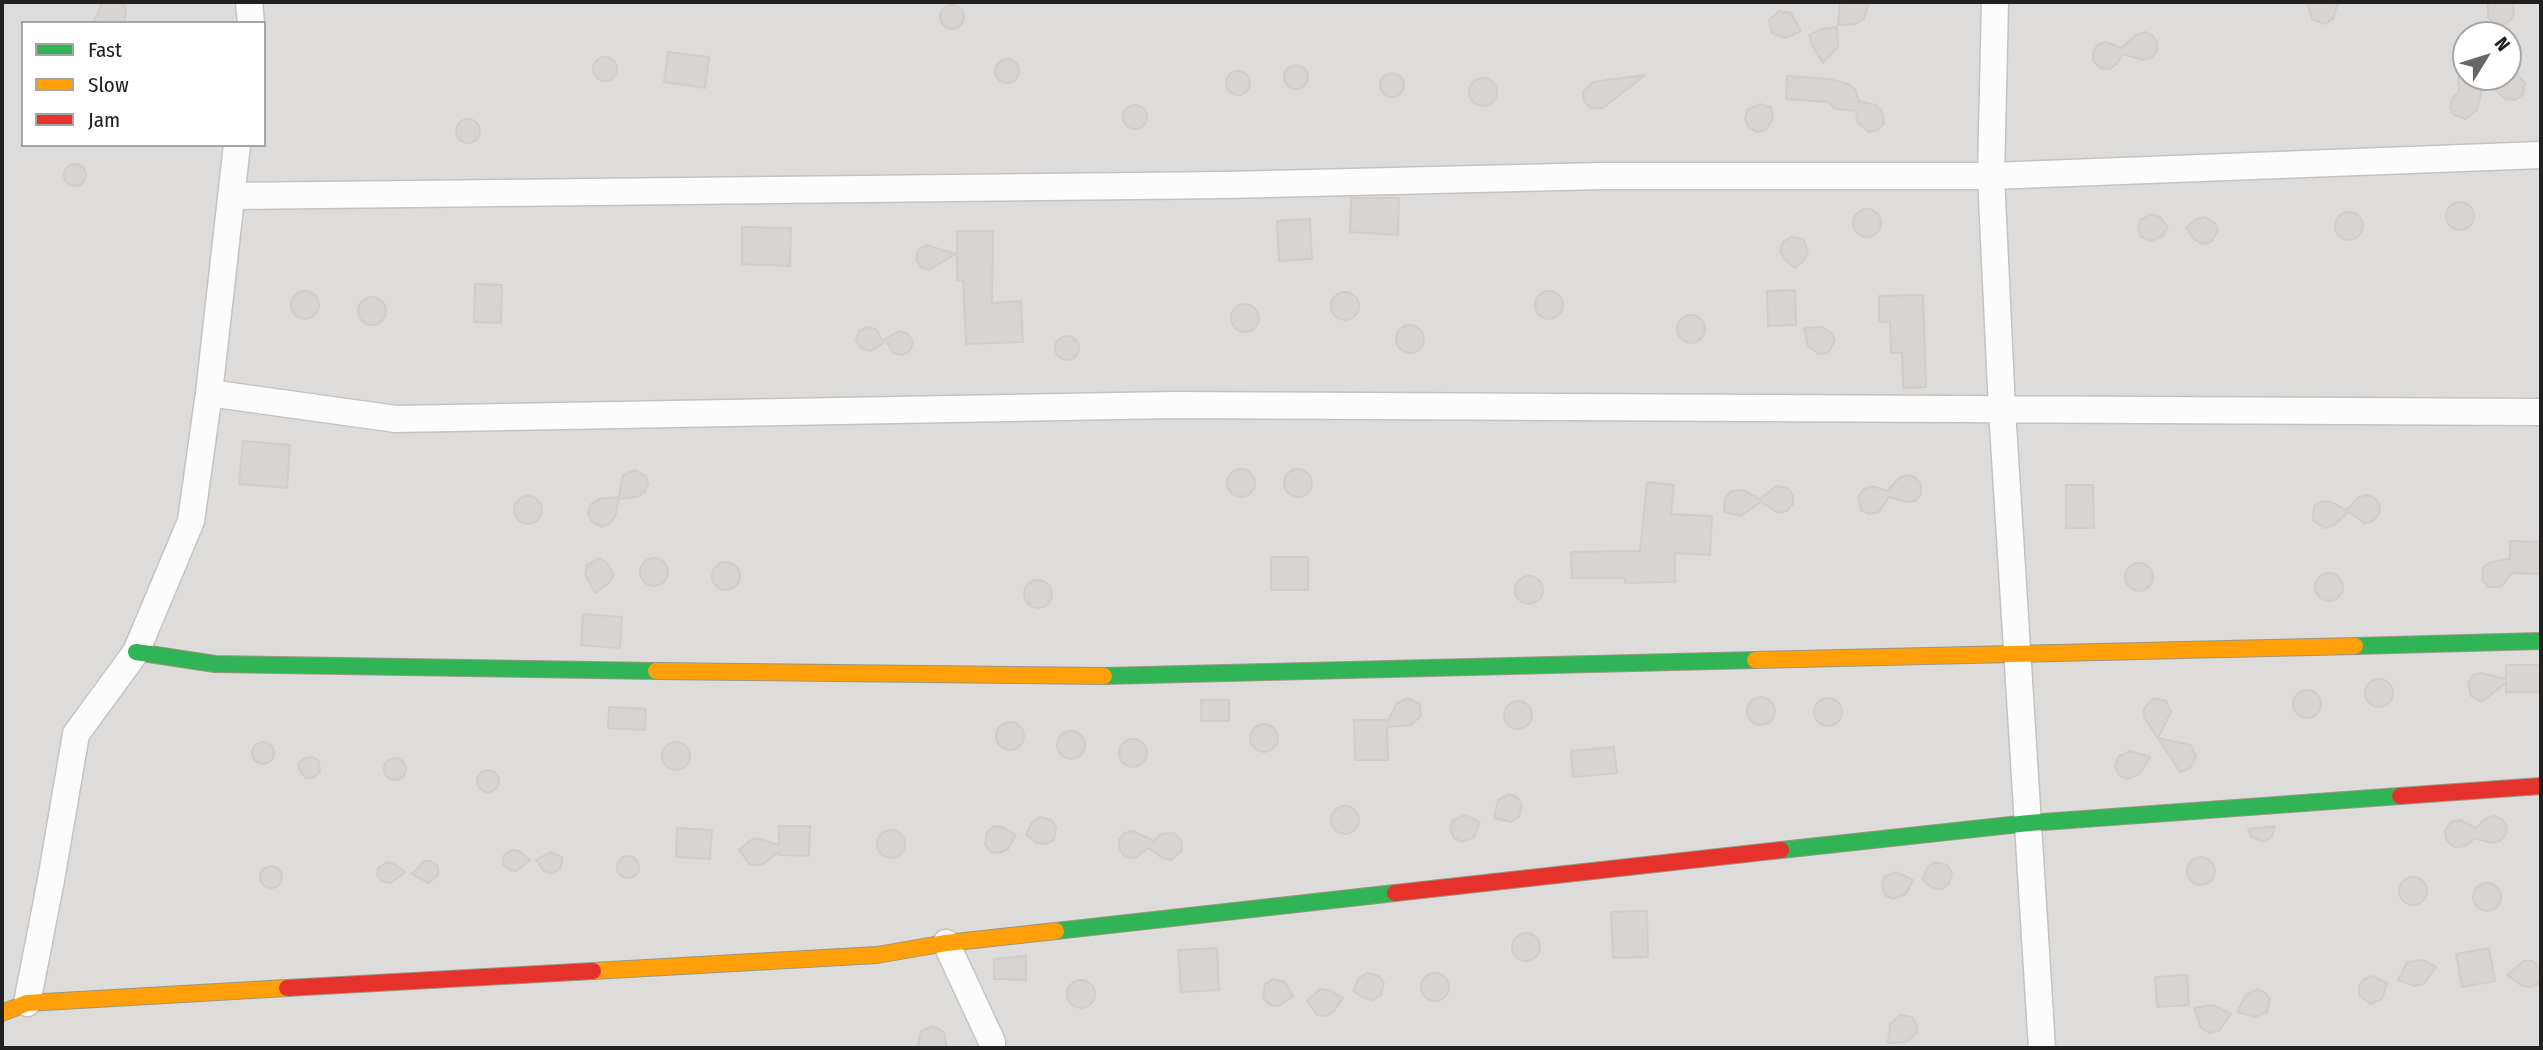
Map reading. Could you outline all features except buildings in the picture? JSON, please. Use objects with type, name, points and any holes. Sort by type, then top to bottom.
[{"type":"street","points":[[249,2],[251,21]]},
{"type":"street","points":[[1995,2],[1991,176],[2002,409],[2042,1048]]},
{"type":"street","points":[[27,1003],[75,734],[136,652],[191,522],[209,393],[237,147]]},
{"type":"street","points":[[231,196],[1225,185],[1602,176],[1991,176],[2541,155]]},
{"type":"street","points":[[209,393],[396,419],[1172,405],[2541,412]]},
{"type":"street","points":[[136,652],[215,664],[1071,677],[2541,641]]},
{"type":"street","points":[[2,1013],[27,1003],[877,955],[946,943],[2029,823],[2541,786]]},
{"type":"street","points":[[946,943],[992,1042],[992,1048]]},
{"type":"shaded area","points":[[2,2],[2541,2],[2541,1048],[2,1048]]},
{"type":"traffic: fast","points":[[2355,646],[2541,641]]},
{"type":"traffic: fast","points":[[136,652],[215,664],[656,671]]},
{"type":"traffic: fast","points":[[1104,676],[1755,660]]},
{"type":"traffic: fast","points":[[1781,850],[2029,823],[2400,796]]},
{"type":"traffic: fast","points":[[1056,931],[1395,893]]},
{"type":"traffic: slow","points":[[1755,660],[2355,646]]},
{"type":"traffic: slow","points":[[656,671],[1104,676]]},
{"type":"traffic: slow","points":[[593,971],[877,955],[946,943],[1056,931]]},
{"type":"traffic: slow","points":[[2,1013],[27,1003],[287,988]]},
{"type":"traffic: jam","points":[[2400,796],[2541,786]]},
{"type":"traffic: jam","points":[[1395,893],[1781,850]]},
{"type":"traffic: jam","points":[[287,988],[593,971]]}]
